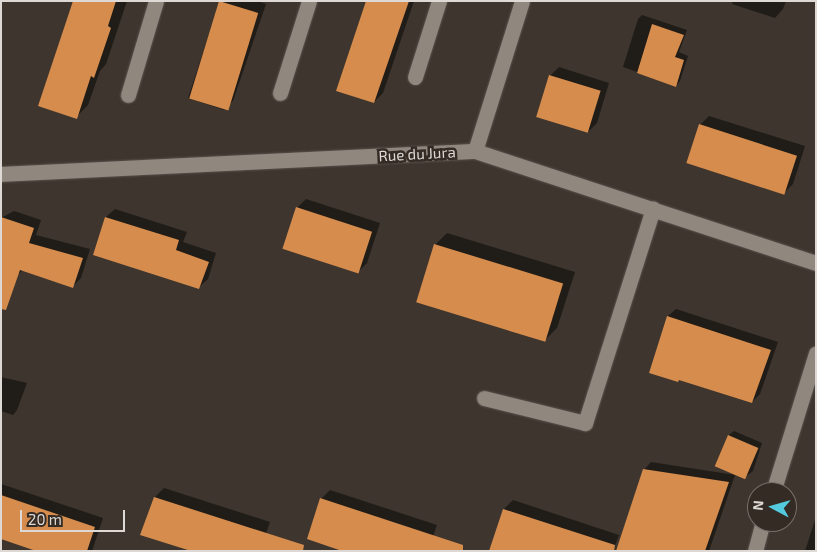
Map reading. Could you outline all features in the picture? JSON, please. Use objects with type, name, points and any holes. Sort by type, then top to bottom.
[{"type":"street","points":[[128,95],[156,1]]},
{"type":"street","points":[[280,93],[309,1]]},
{"type":"street","points":[[415,76],[439,1]]},
{"type":"street","points":[[475,151],[522,1]]},
{"type":"street","name":"Rue du Jura","points":[[1,174],[475,151],[816,263]]},
{"type":"street","points":[[484,398],[585,423],[653,209]]},
{"type":"street","points":[[776,482],[816,353]]},
{"type":"street","points":[[754,551],[760,532]]},
{"type":"building","points":[[73,1],[116,1],[108,26],[111,28],[94,78],[91,76],[77,119],[38,106]]},
{"type":"building","points":[[219,1],[258,13],[228,111],[189,99]]},
{"type":"building","points":[[366,1],[409,1],[374,103],[336,91]]},
{"type":"building","points":[[652,24],[684,35],[675,57],[684,60],[676,87],[637,73]]},
{"type":"building","points":[[549,75],[601,91],[588,133],[536,117]]},
{"type":"building","points":[[699,124],[797,156],[784,195],[686,163]]},
{"type":"building","points":[[296,207],[372,232],[358,274],[282,249]]},
{"type":"building","points":[[1,217],[34,228],[29,243],[83,258],[73,288],[20,270],[6,310],[1,309]]},
{"type":"building","points":[[105,217],[179,240],[176,250],[209,262],[199,289],[93,255]]},
{"type":"building","points":[[434,244],[563,283],[545,342],[416,302]]},
{"type":"building","points":[[667,316],[771,350],[752,403],[679,380],[678,382],[649,373]]},
{"type":"building","points":[[728,435],[758,448],[745,479],[715,466]]},
{"type":"building","points":[[643,469],[729,482],[705,551],[616,551]]},
{"type":"building","points":[[1,495],[95,527],[87,551],[36,551],[1,539]]},
{"type":"building","points":[[154,497],[304,545],[303,551],[191,551],[140,535]]},
{"type":"building","points":[[320,498],[463,545],[463,551],[342,551],[307,539]]},
{"type":"building","points":[[503,509],[615,545],[614,551],[489,551]]}]
